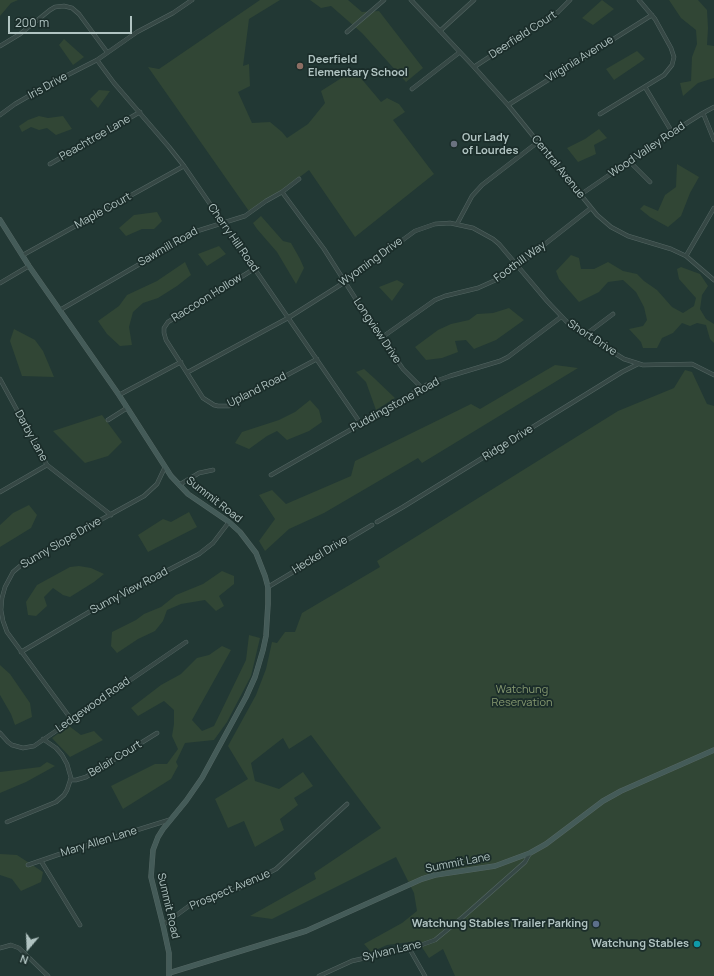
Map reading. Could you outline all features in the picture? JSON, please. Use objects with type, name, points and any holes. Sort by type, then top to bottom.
[{"type":"main road","name":"Summit Road","points":[[0,220],[29,266],[128,408],[165,467],[188,494],[230,522],[240,532],[256,552],[268,587],[266,636],[259,666],[251,687],[198,785],[169,820],[155,844],[150,868],[153,887],[169,953],[169,974]]},
{"type":"main road","name":"Summit Lane","points":[[169,974],[306,931],[422,879],[435,875],[495,866],[530,852],[546,844],[603,801],[714,750]]},
{"type":"street","name":"Iris Drive","points":[[0,115],[15,104],[48,85],[97,60],[137,32],[173,13],[192,0]]},
{"type":"street","points":[[347,32],[384,0]]},
{"type":"street","name":"Central Avenue","points":[[411,0],[508,105],[591,208],[604,221],[620,232],[671,249],[686,256],[714,280]]},
{"type":"street","points":[[440,31],[474,0]]},
{"type":"street","name":"Deerfield Court","points":[[474,67],[558,12],[570,0]]},
{"type":"street","points":[[600,114],[667,72],[674,61],[671,48],[652,15],[639,0]]},
{"type":"street","points":[[0,46],[20,34],[50,10],[55,7],[64,6],[72,8],[79,14],[107,52]]},
{"type":"street","name":"Virginia Avenue","points":[[508,105],[652,15]]},
{"type":"street","points":[[412,89],[460,52]]},
{"type":"street","name":"Cherry Hill Road","points":[[97,60],[114,83],[184,166],[361,424]]},
{"type":"street","points":[[645,87],[672,132]]},
{"type":"street","name":"Wood Valley Road","points":[[580,194],[672,132],[714,107]]},
{"type":"street","name":"Peachtree Lane","points":[[50,164],[140,112]]},
{"type":"street","points":[[703,113],[714,140]]},
{"type":"street","points":[[457,224],[472,196],[482,185],[538,142]]},
{"type":"street","points":[[629,161],[650,182]]},
{"type":"street","name":"Maple Court","points":[[23,255],[184,166]]},
{"type":"street","name":"Sawmill Road","points":[[60,310],[197,231],[245,216],[299,179]]},
{"type":"street","name":"Longview Drive","points":[[282,192],[324,249],[381,338],[403,369],[422,388]]},
{"type":"street","name":"Foothill Way","points":[[381,338],[434,300],[488,284],[498,279],[591,208]]},
{"type":"street","points":[[686,256],[714,208]]},
{"type":"street","name":"Wyoming Drive","points":[[188,372],[288,318],[345,282],[415,231],[435,224],[457,224]]},
{"type":"street","name":"Short Drive","points":[[457,224],[473,228],[487,234],[499,244],[561,317],[574,328],[624,359],[638,364],[650,365],[692,364],[714,375]]},
{"type":"street","points":[[0,282],[29,266]]},
{"type":"street","name":"Raccoon Hollow","points":[[188,372],[165,338],[164,331],[166,324],[254,269]]},
{"type":"street","points":[[585,335],[613,314]]},
{"type":"street","name":"Puddingstone Road","points":[[271,475],[438,380],[500,361],[508,357],[561,317]]},
{"type":"street","name":"Upland Road","points":[[188,372],[207,401],[214,405],[224,407],[233,404],[317,359]]},
{"type":"street","points":[[119,395],[181,362]]},
{"type":"street","name":"Ridge Drive","points":[[377,522],[622,372],[638,364]]},
{"type":"street","name":"Darby Lane","points":[[0,379],[47,465],[111,515]]},
{"type":"street","points":[[108,420],[128,408]]},
{"type":"street","points":[[0,492],[47,465]]},
{"type":"street","name":"Sunny Slope Drive","points":[[71,719],[7,632],[2,616],[2,598],[5,587],[17,568],[26,561],[111,515],[149,492],[160,479],[165,467]]},
{"type":"street","points":[[179,485],[198,473],[213,470]]},
{"type":"street","name":"Sunny View Road","points":[[21,652],[101,605],[198,554],[213,543],[230,522]]},
{"type":"street","name":"Heckel Drive","points":[[268,587],[372,525]]},
{"type":"street","name":"Ledgewood Road","points":[[0,734],[12,745],[23,748],[34,746],[71,719],[186,642]]},
{"type":"street","name":"Belair Court","points":[[70,780],[86,777],[157,734]]},
{"type":"street","points":[[6,822],[56,802],[67,790],[70,780],[69,768],[62,755],[44,739]]},
{"type":"street","name":"Prospect Avenue","points":[[163,924],[189,906],[240,888],[276,869],[347,804]]},
{"type":"street","name":"Mary Allen Lane","points":[[28,865],[169,820]]},
{"type":"street","name":"Sylvan Lane","points":[[318,976],[352,961],[421,945],[435,940],[525,862],[530,852]]},
{"type":"street","points":[[41,861],[80,925]]},
{"type":"street","points":[[0,948],[11,946],[19,948],[48,976]]},
{"type":"street","points":[[409,948],[425,976]]},
{"type":"green space","points":[[0,0],[18,0],[11,3],[0,16]]},
{"type":"green space","points":[[260,0],[280,0],[249,19],[243,66],[249,64],[250,86],[238,92],[252,123],[270,122],[287,138],[308,124],[325,103],[321,91],[354,70],[381,102],[387,98],[399,104],[405,112],[393,120],[434,174],[355,237],[309,170],[251,214],[148,67],[159,69]]},
{"type":"green space","points":[[310,0],[348,0],[362,12],[379,11],[423,68],[406,82],[362,33],[331,6],[321,8]]},
{"type":"green space","points":[[602,0],[614,9],[593,25],[582,18]]},
{"type":"green space","points":[[669,0],[698,0],[707,10],[707,45],[714,46],[714,78],[698,83],[683,96],[680,83],[691,81],[692,57],[697,44],[696,30],[681,18]]},
{"type":"green space","points":[[64,39],[84,57],[73,65],[59,45]]},
{"type":"green space","points":[[637,51],[645,59],[614,80],[606,69]]},
{"type":"green space","points":[[99,90],[110,91],[98,108],[90,99]]},
{"type":"green space","points":[[39,116],[48,118],[63,116],[72,129],[56,135],[47,128],[39,130],[31,127],[22,132],[19,126],[28,120]]},
{"type":"green space","points":[[599,129],[607,138],[594,145],[596,154],[578,162],[567,148],[585,139]]},
{"type":"green space","points":[[677,164],[699,177],[690,193],[681,216],[668,227],[650,217],[640,209],[644,205],[658,211],[665,195],[676,187]]},
{"type":"green space","points":[[157,212],[162,221],[154,229],[142,229],[126,236],[119,228],[134,215]]},
{"type":"green space","points":[[261,216],[283,241],[291,243],[300,259],[304,268],[296,284],[277,252],[253,223]]},
{"type":"green space","points":[[219,246],[226,254],[207,266],[198,254]]},
{"type":"green space","points":[[571,255],[579,258],[581,269],[594,269],[608,262],[623,271],[637,274],[657,290],[672,307],[683,313],[694,306],[696,298],[679,279],[677,269],[681,267],[700,274],[708,286],[702,295],[700,309],[706,319],[714,324],[714,343],[710,339],[706,325],[697,323],[690,326],[682,323],[673,333],[662,338],[657,348],[643,348],[641,342],[629,329],[643,326],[647,320],[644,307],[636,292],[623,280],[608,282],[599,292],[579,302],[559,279],[556,271]]},
{"type":"green space","points":[[185,262],[191,275],[158,298],[143,303],[133,312],[129,327],[132,345],[120,346],[107,334],[98,321],[119,306],[127,295],[157,281]]},
{"type":"green space","points":[[397,280],[404,284],[392,301],[379,287]]},
{"type":"green space","points":[[509,308],[524,320],[496,340],[474,349],[466,340],[455,341],[458,352],[442,358],[426,360],[415,347],[438,330],[451,324],[469,320],[477,314],[493,313]]},
{"type":"green space","points":[[14,329],[35,340],[43,351],[54,377],[22,376],[10,341]]},
{"type":"green space","points":[[555,365],[578,368],[422,463],[418,458],[324,513],[289,529],[265,551],[259,541],[275,519],[259,495],[272,490],[286,504],[351,476],[355,461],[471,404],[480,409]]},
{"type":"green space","points":[[364,369],[395,398],[376,410],[366,382],[356,372]]},
{"type":"green space","name":"Watchung Reservation","points":[[685,370],[692,372],[707,404],[714,406],[714,976],[455,976],[443,949],[429,958],[418,941],[387,945],[371,952],[364,944],[402,923],[417,911],[414,893],[396,857],[272,919],[250,916],[316,879],[314,873],[381,828],[311,735],[289,749],[283,738],[251,763],[255,781],[279,789],[303,772],[313,786],[294,798],[298,805],[280,819],[284,830],[255,847],[244,821],[228,828],[215,799],[248,779],[228,746],[256,695],[266,669],[272,642],[277,643],[285,632],[295,632],[302,613],[380,567],[377,561],[618,411],[674,388]]},
{"type":"green space","points":[[310,400],[319,410],[322,422],[309,431],[287,440],[277,431],[267,436],[249,449],[235,443],[242,432],[279,420],[295,412]]},
{"type":"green space","points":[[102,415],[122,442],[108,456],[85,463],[53,431]]},
{"type":"green space","points":[[29,505],[37,515],[31,528],[0,547],[0,525],[13,513]]},
{"type":"green space","points":[[189,512],[197,527],[148,552],[138,535],[163,519],[171,522]]},
{"type":"green space","points":[[79,566],[91,568],[104,574],[70,597],[63,595],[53,588],[44,597],[47,606],[36,616],[28,615],[26,602],[37,585],[70,567]]},
{"type":"green space","points":[[222,571],[234,576],[234,584],[219,596],[224,606],[216,611],[205,600],[181,604],[167,610],[163,621],[155,631],[138,639],[117,653],[111,646],[112,632],[136,620],[144,614],[161,607],[176,595],[203,584]]},
{"type":"green space","points":[[249,635],[260,638],[251,676],[227,722],[214,740],[185,743],[176,762],[178,766],[171,779],[123,809],[111,786],[155,764],[167,764],[178,749],[172,736],[174,710],[164,701],[138,716],[131,708],[161,685],[181,674],[197,658],[209,655],[222,646],[231,650],[192,720],[202,731],[214,726],[246,660]]},
{"type":"green space","points":[[0,665],[10,674],[30,703],[32,717],[15,725],[11,714],[0,695]]},
{"type":"green space","points":[[69,726],[81,735],[94,731],[103,740],[70,757],[52,738]]},
{"type":"green space","points":[[47,762],[55,766],[26,782],[0,793],[0,772],[40,767]]},
{"type":"green space","points":[[0,854],[17,855],[43,872],[41,882],[21,891],[12,879],[0,875]]},
{"type":"place","name":"Deerfield Elementary School","points":[[300,66]]},
{"type":"place","name":"Our Lady of Lourdes","points":[[454,144]]},
{"type":"place","name":"Watchung Stables Trailer Parking","points":[[596,924]]},
{"type":"place","name":"Watchung Stables","points":[[697,944]]}]
